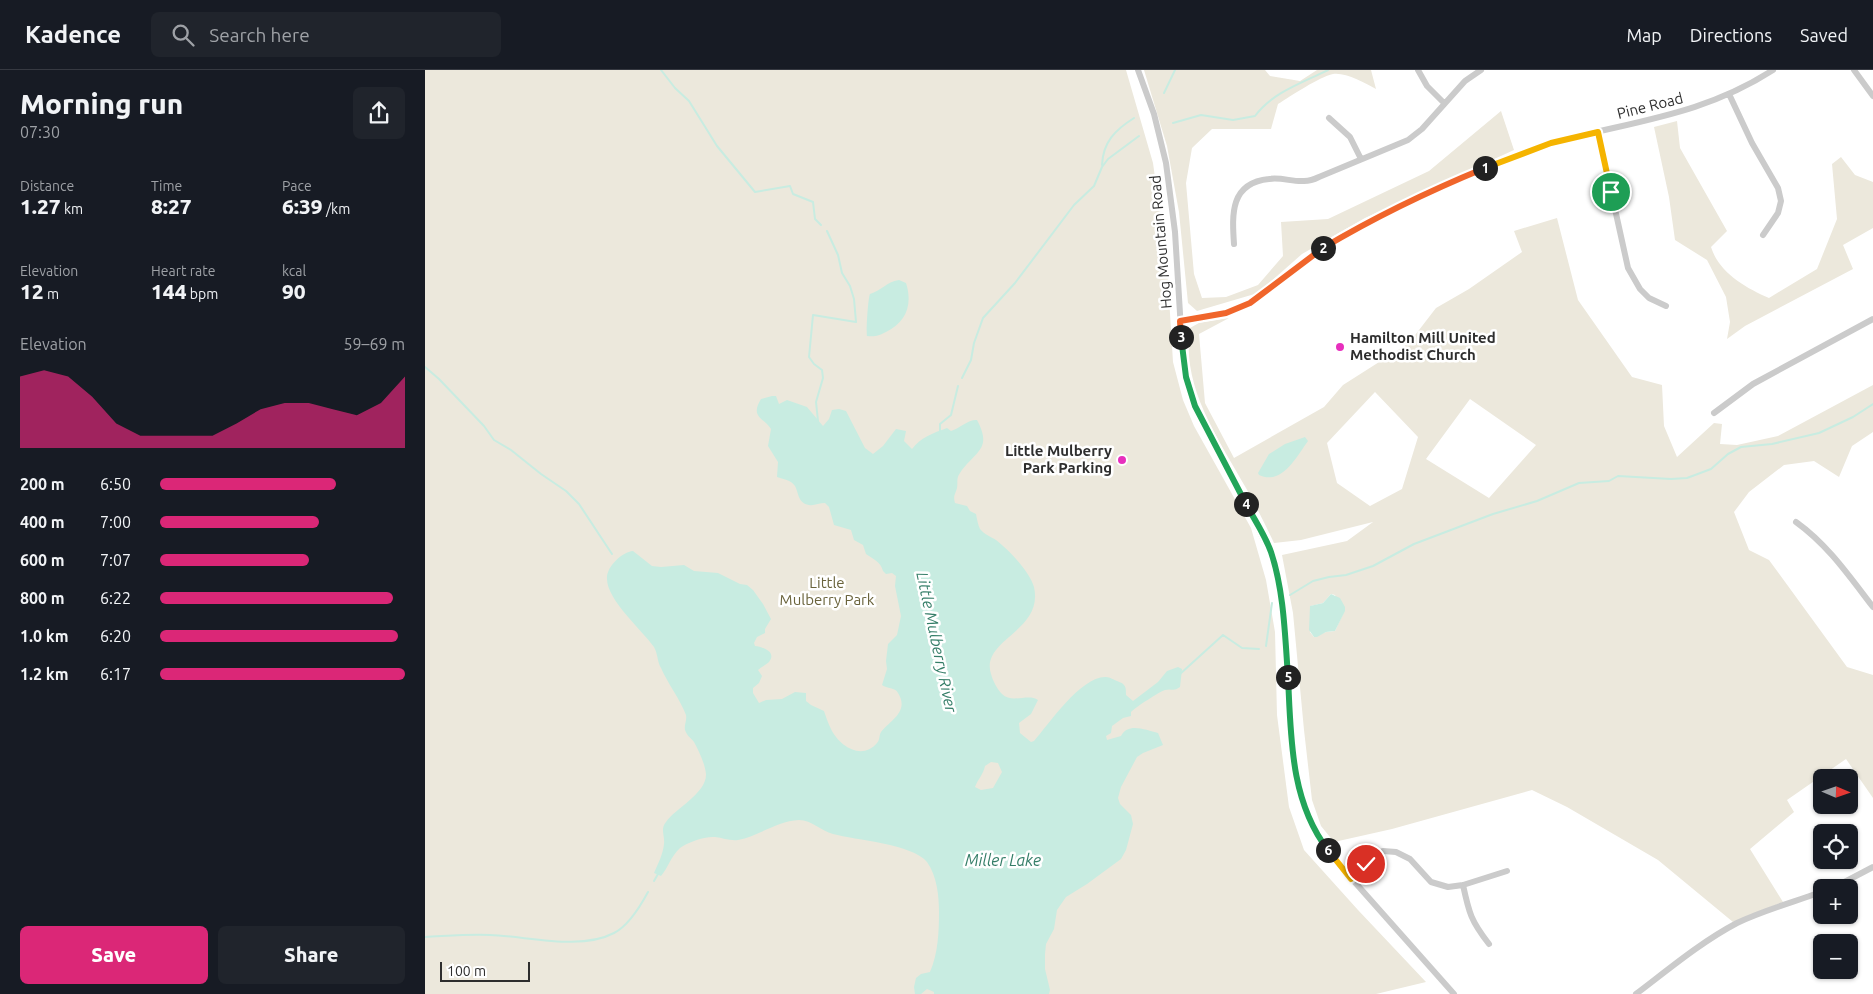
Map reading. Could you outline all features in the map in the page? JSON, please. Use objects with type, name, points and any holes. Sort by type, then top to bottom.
[{"type":"street","name":"Hog Mountain Road","points":[[1138,70],[1153,114],[1166,162],[1175,232],[1180,321],[1186,377],[1195,406],[1271,552],[1281,605],[1296,774],[1303,803],[1323,844],[1343,870],[1454,994]]},
{"type":"street","points":[[1418,70],[1427,86],[1444,102]]},
{"type":"street","points":[[1234,244],[1232,214],[1236,202],[1243,190],[1255,181],[1270,178],[1305,181],[1409,140],[1422,129],[1444,102],[1465,81],[1481,70]]},
{"type":"street","name":"Pine Road","points":[[1180,321],[1226,313],[1250,303],[1315,253],[1357,228],[1476,172],[1551,143],[1675,114],[1715,101],[1754,82],[1773,70]]},
{"type":"street","points":[[1854,70],[1873,96]]},
{"type":"street","points":[[1729,94],[1752,143],[1778,188],[1781,201],[1777,213],[1763,235]]},
{"type":"street","points":[[1329,118],[1350,136],[1361,159]]},
{"type":"street","points":[[1598,132],[1628,268],[1640,289],[1649,298],[1666,306]]},
{"type":"street","points":[[1714,413],[1753,384],[1873,319]]},
{"type":"street","points":[[1797,522],[1829,549],[1873,607]]},
{"type":"street","points":[[1343,870],[1362,858],[1370,857],[1383,851],[1396,852],[1410,860],[1431,882],[1448,887],[1463,885],[1507,872]]},
{"type":"street","points":[[1351,879],[1366,864],[1370,857]]},
{"type":"street","points":[[1850,879],[1873,867]]},
{"type":"street","points":[[1463,885],[1474,925],[1489,944]]},
{"type":"street","points":[[1636,994],[1707,940],[1736,924],[1813,895]]},
{"type":"green space","name":"Little Mulberry Park","points":[[425,70],[1126,70],[1153,163],[1167,265],[1173,362],[1183,400],[1194,426],[1251,528],[1266,580],[1275,632],[1277,715],[1289,807],[1304,850],[1426,982],[1376,994],[425,994]]},
{"type":"green space","points":[[1144,70],[1265,70],[1270,76],[1300,81],[1317,70],[1371,70],[1376,89],[1355,78],[1333,74],[1305,87],[1278,104],[1271,129],[1212,129],[1192,148],[1186,183],[1194,274],[1202,298],[1226,297],[1258,285],[1283,256],[1281,222],[1328,219],[1429,171],[1501,111],[1514,150],[1365,218],[1302,254],[1258,293],[1197,311],[1188,303],[1179,212],[1167,146]]},
{"type":"green space","points":[[1677,121],[1680,148],[1727,231],[1711,247],[1720,265],[1734,278],[1769,298],[1817,269],[1837,219],[1832,164],[1841,157],[1855,175],[1873,182],[1873,228],[1843,245],[1853,269],[1745,326],[1727,339],[1730,322],[1726,297],[1707,260],[1675,240],[1669,197],[1654,127]]},
{"type":"green space","points":[[1557,218],[1578,300],[1632,377],[1662,385],[1664,426],[1677,457],[1714,423],[1722,424],[1720,444],[1737,445],[1778,436],[1873,385],[1873,432],[1852,446],[1839,477],[1814,461],[1784,465],[1749,492],[1734,512],[1749,550],[1769,560],[1847,667],[1873,675],[1873,798],[1858,776],[1858,769],[1853,769],[1846,759],[1832,769],[1813,769],[1813,782],[1787,800],[1794,812],[1750,849],[1783,902],[1733,922],[1658,860],[1567,807],[1532,790],[1392,829],[1334,842],[1321,826],[1312,800],[1293,613],[1282,555],[1347,541],[1373,522],[1301,540],[1274,543],[1214,431],[1196,391],[1191,371],[1189,350],[1190,328],[1199,323],[1229,318],[1199,334],[1205,403],[1234,458],[1324,407],[1343,385],[1409,343],[1436,308],[1469,289],[1522,252],[1514,231]],"holes":[[[1375,392],[1418,437],[1402,489],[1370,506],[1337,483],[1327,443]],[[1470,399],[1536,445],[1489,498],[1426,459]],[[1331,594],[1335,595],[1343,614],[1335,631],[1326,632],[1314,637],[1310,632],[1311,606],[1323,603]]]},
{"type":"water","points":[[899,280],[906,283],[909,299],[903,318],[886,332],[877,336],[867,336],[870,294]]},
{"type":"water","name":"Miller Lake","points":[[776,396],[779,404],[787,400],[807,407],[823,426],[829,419],[832,410],[846,411],[865,448],[873,454],[883,446],[896,429],[906,431],[904,441],[912,449],[932,434],[947,428],[951,431],[977,420],[983,444],[959,475],[954,501],[955,503],[967,506],[970,511],[976,514],[980,529],[1013,555],[1024,568],[1034,587],[1035,602],[1030,615],[994,652],[990,662],[992,677],[1002,694],[1010,698],[1034,698],[1038,700],[1031,714],[1019,723],[1020,733],[1031,742],[1034,741],[1076,692],[1096,679],[1107,677],[1122,683],[1126,688],[1126,695],[1133,701],[1158,682],[1167,671],[1178,667],[1182,669],[1180,687],[1165,690],[1148,700],[1131,712],[1131,716],[1123,718],[1112,726],[1111,733],[1106,736],[1107,740],[1121,736],[1128,729],[1138,728],[1158,733],[1163,745],[1137,757],[1121,787],[1118,798],[1120,804],[1131,815],[1133,824],[1126,850],[1121,859],[1066,897],[1057,910],[1054,929],[1046,944],[1045,954],[1049,994],[934,994],[934,992],[927,989],[921,994],[915,994],[916,978],[921,974],[930,972],[935,958],[939,927],[938,893],[933,873],[927,862],[920,856],[897,847],[833,834],[804,820],[799,820],[783,823],[738,840],[715,837],[702,838],[680,848],[661,876],[654,873],[663,848],[664,825],[701,788],[706,774],[698,749],[685,730],[686,715],[667,680],[654,647],[619,605],[609,587],[607,574],[615,561],[624,554],[633,551],[652,566],[684,565],[694,571],[718,573],[740,584],[747,585],[753,590],[771,619],[765,629],[765,633],[757,637],[754,643],[755,646],[768,651],[771,655],[769,662],[758,670],[762,676],[759,683],[753,688],[753,693],[759,703],[766,700],[782,699],[795,692],[806,693],[806,701],[824,711],[831,729],[839,741],[845,746],[858,751],[865,751],[877,743],[881,732],[897,716],[902,706],[897,691],[882,685],[887,669],[888,644],[897,635],[901,616],[895,586],[896,576],[892,573],[886,574],[879,563],[866,554],[863,545],[854,540],[851,530],[834,525],[829,507],[825,503],[805,504],[799,498],[793,484],[777,477],[778,462],[768,446],[771,429],[757,413],[761,399]],"holes":[[[991,762],[998,763],[1002,772],[993,788],[981,790],[975,787],[985,766]]]},
{"type":"water","points":[[1305,437],[1308,441],[1294,461],[1282,473],[1267,477],[1259,475],[1258,473],[1269,454],[1285,444]]},
{"type":"water","points":[[1331,594],[1340,598],[1345,611],[1335,631],[1326,632],[1314,637],[1309,630],[1310,606],[1323,603]]},
{"type":"waterway","name":"Little Mulberry River","points":[[661,70],[675,88],[689,101],[717,146],[755,192],[790,186],[793,194],[813,202],[815,219],[821,225]]},
{"type":"waterway","points":[[1164,93],[1175,70]]},
{"type":"waterway","points":[[1173,123],[1201,115],[1233,120],[1255,116],[1279,94],[1328,70]]},
{"type":"waterway","points":[[1102,165],[1105,150],[1111,137],[1134,118]]},
{"type":"waterway","points":[[962,378],[971,360],[974,343],[983,318],[1015,283],[1074,205],[1094,186],[1102,167],[1108,159],[1139,136]]},
{"type":"waterway","name":"Little Mulberry River","points":[[818,421],[816,402],[823,378],[822,370],[809,357],[813,315],[856,322],[854,299],[850,286],[842,273],[838,255],[827,231]]},
{"type":"waterway","points":[[425,367],[484,426],[494,440],[511,450],[566,491],[579,504],[612,554]]},
{"type":"waterway","points":[[940,431],[940,424],[951,415],[958,386]]},
{"type":"waterway","points":[[1290,595],[1313,581],[1346,575],[1373,566],[1414,544],[1493,514],[1537,501],[1579,483],[1609,481],[1618,476],[1687,478],[1711,469],[1728,454],[1741,447],[1772,444],[1819,433],[1853,417],[1873,404]]},
{"type":"waterway","points":[[1266,646],[1272,603]]},
{"type":"waterway","points":[[1180,674],[1223,635],[1242,648],[1259,649]]},
{"type":"waterway","points":[[654,881],[658,874]]},
{"type":"waterway","points":[[425,937],[490,935],[570,942],[600,938],[619,930],[638,909],[648,892]]},
{"type":"place","name":"Hamilton Mill United Methodist Church","points":[[1340,347]]},
{"type":"place","name":"Little Mulberry Park Parking","points":[[1122,460]]},
{"type":"route","points":[[1366,864],[1351,879],[1323,844],[1303,803],[1296,774],[1284,630],[1277,576],[1271,552],[1195,406],[1183,363],[1180,321],[1226,313],[1250,303],[1315,253],[1357,228],[1476,172],[1551,143],[1598,132],[1611,192]]}]
